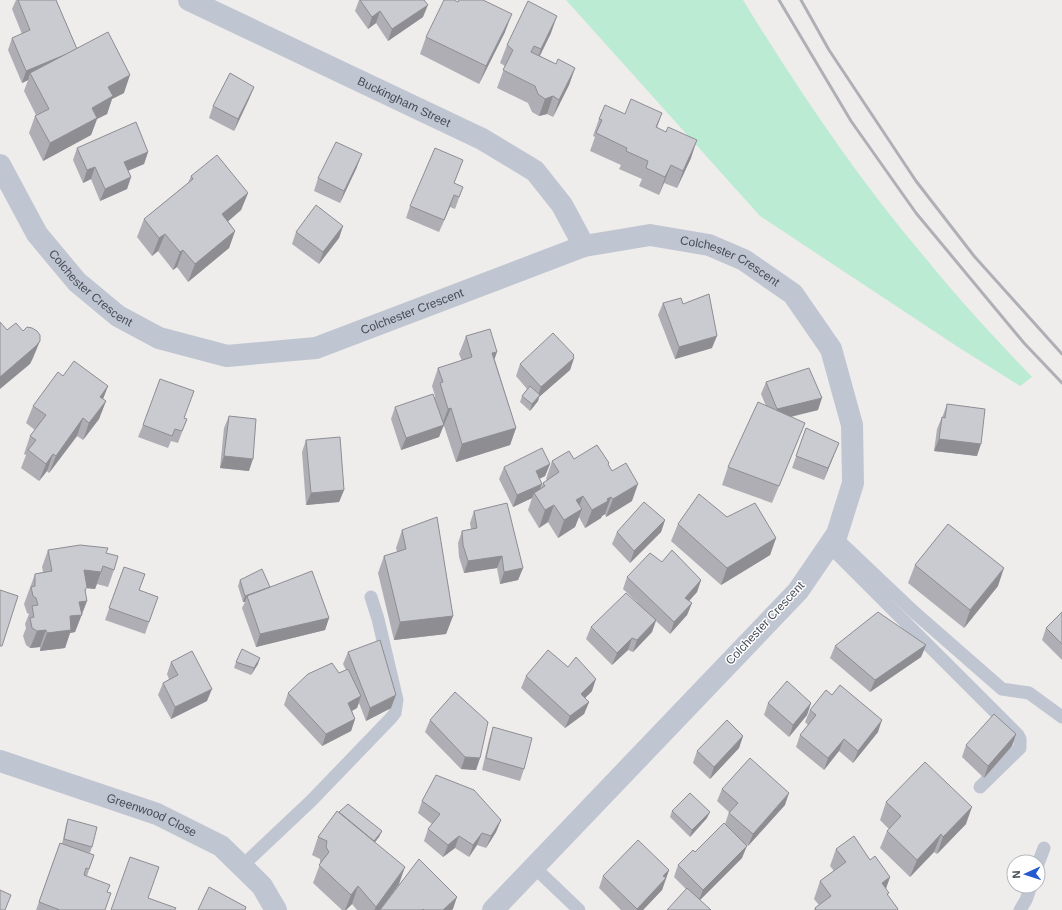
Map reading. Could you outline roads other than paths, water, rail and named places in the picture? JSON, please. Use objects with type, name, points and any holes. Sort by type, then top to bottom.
[{"type":"street","name":"Buckingham Street","points":[[189,0],[482,139],[535,171],[562,205],[584,246]]},
{"type":"street","name":"Colchester Crescent","points":[[0,165],[37,234],[77,282],[118,316],[159,338],[227,356],[316,348],[584,246],[650,235],[709,245],[744,260],[793,294],[830,349],[852,425],[853,483],[832,541],[798,591],[493,910]]},
{"type":"street","name":"Greenwood Close","points":[[3,764],[157,814],[221,846],[262,886],[276,910]]},
{"type":"lane","points":[[832,541],[1002,689],[1029,693],[1062,717]]},
{"type":"lane","points":[[832,541],[1018,735],[1020,740],[1020,748],[980,788]]},
{"type":"lane","points":[[242,866],[343,769],[395,713],[397,700],[378,619],[371,597]]},
{"type":"lane","points":[[1042,854],[1044,848]]},
{"type":"lane","points":[[534,867],[579,910]]},
{"type":"lane","points":[[1020,910],[1028,894]]},
{"type":"railway","points":[[779,0],[851,121],[916,213],[1024,343],[1062,383]]},
{"type":"railway","points":[[801,0],[829,50],[916,181],[974,256],[1062,354]]}]
